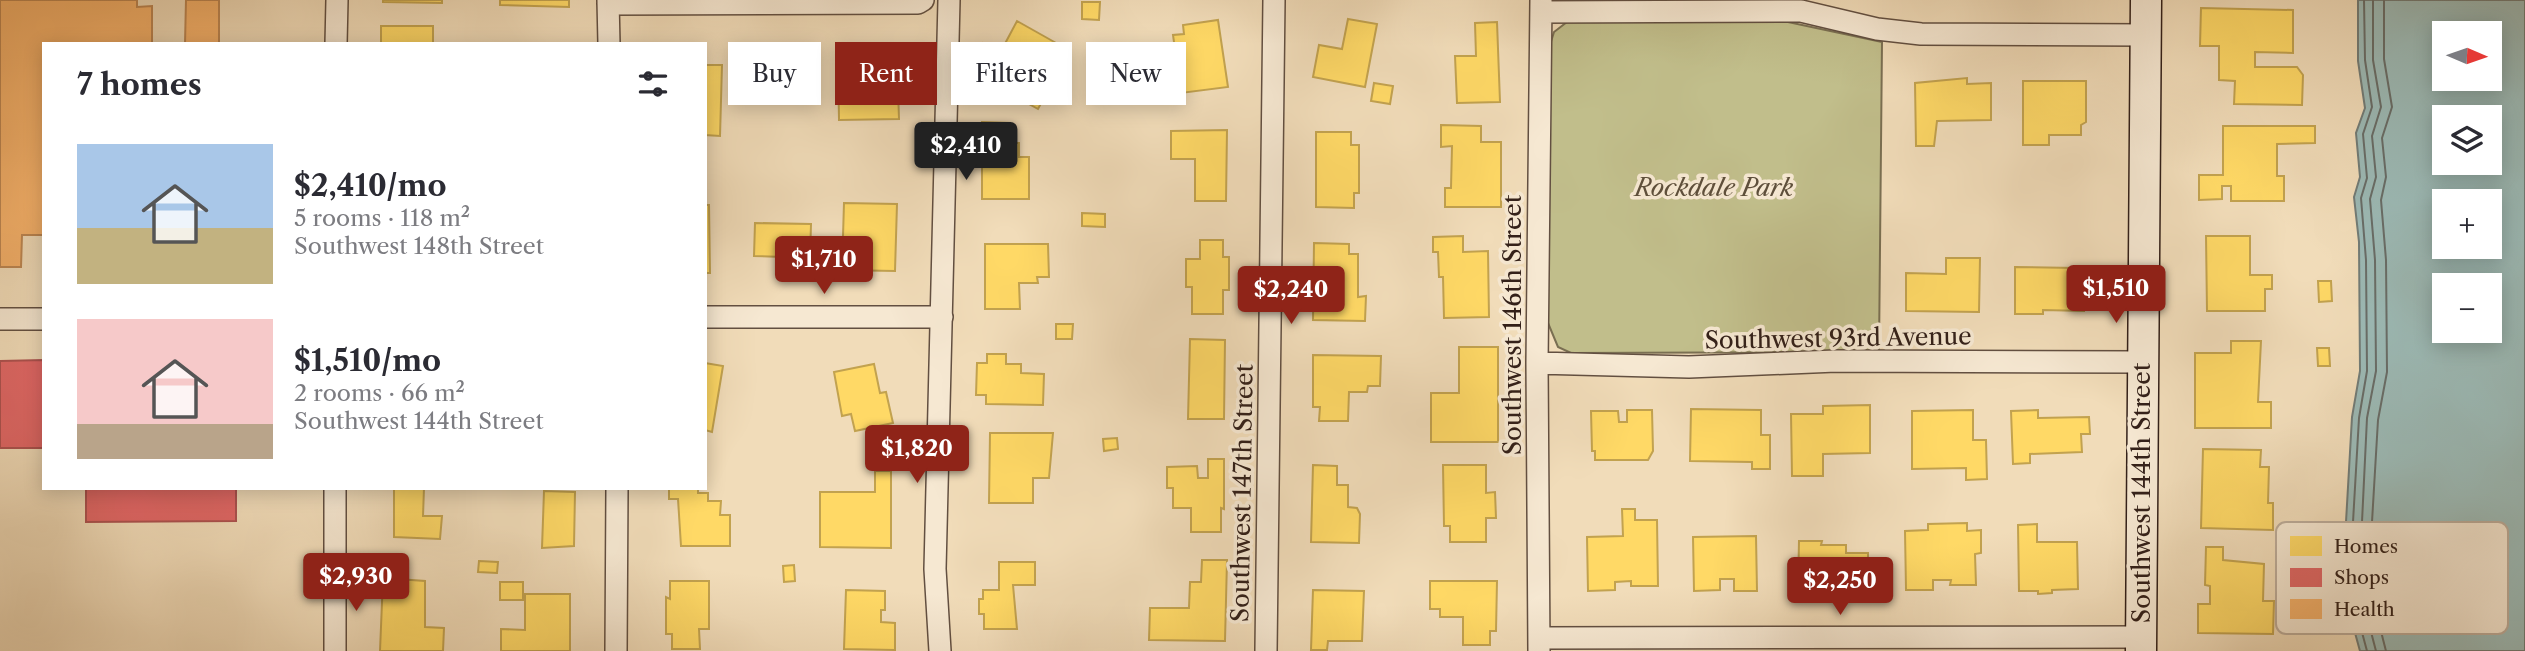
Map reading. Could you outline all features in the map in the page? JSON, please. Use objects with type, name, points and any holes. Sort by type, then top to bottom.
[{"type":"street","points":[[336,42],[337,0]]},
{"type":"street","points":[[609,42],[608,2],[918,3],[923,0]]},
{"type":"street","points":[[940,651],[935,569],[949,0]]},
{"type":"street","name":"Southwest 147th Street","points":[[1266,651],[1274,0]]},
{"type":"street","name":"Southwest 144th Street","points":[[2141,644],[2141,362],[2146,0]]},
{"type":"street","points":[[1541,6],[1789,10],[1813,13],[1877,29],[1921,34],[2146,35]]},
{"type":"street","name":"Southwest 146th Street","points":[[1539,645],[1537,363],[1541,6]]},
{"type":"street","points":[[707,317],[942,317]]},
{"type":"street","points":[[0,319],[42,319]]},
{"type":"street","name":"Southwest 93rd Avenue","points":[[1537,363],[1689,367],[1836,362],[2141,362]]},
{"type":"street","points":[[335,490],[335,651]]},
{"type":"street","points":[[616,651],[617,490]]},
{"type":"street","points":[[1539,645],[2141,644]]},
{"type":"green space","name":"Rockdale Park","points":[[1567,22],[1788,22],[1882,42],[1879,352],[1571,353],[1558,347],[1548,323],[1549,48],[1554,32]]},
{"type":"water","points":[[2358,0],[2525,0],[2525,651],[2360,651],[2355,634],[2508,634],[2508,522],[2346,522],[2352,417],[2360,371],[2359,242],[2354,197],[2360,177],[2356,133],[2365,108],[2358,61]]},
{"type":"building: Homes","points":[[442,0],[442,3],[383,2]]},
{"type":"building: Homes","points":[[500,0],[569,0],[569,7],[500,5]]},
{"type":"building: Homes","points":[[1082,2],[1100,2],[1099,20],[1082,19]]},
{"type":"building: Homes","points":[[2201,8],[2293,10],[2293,53],[2255,52],[2255,67],[2297,67],[2303,75],[2302,105],[2234,104],[2235,81],[2219,80],[2219,46],[2200,46]]},
{"type":"building: Homes","points":[[1348,19],[1377,24],[1365,87],[1313,77],[1319,45],[1342,49]]},
{"type":"building: Homes","points":[[1218,20],[1228,87],[1186,92],[1186,42],[1174,42],[1173,35],[1184,34],[1183,25]]},
{"type":"building: Homes","points":[[1017,21],[1054,42],[1006,42]]},
{"type":"building: Homes","points":[[1497,22],[1500,102],[1457,103],[1455,56],[1476,56],[1475,23]]},
{"type":"building: Homes","points":[[381,26],[433,26],[433,42],[381,42]]},
{"type":"building: Homes","points":[[707,65],[722,65],[720,136],[707,135]]},
{"type":"building: Homes","points":[[1967,78],[1967,84],[1991,83],[1991,120],[1937,121],[1934,146],[1916,146],[1915,83]]},
{"type":"building: Homes","points":[[2023,81],[2086,81],[2086,122],[2081,125],[2081,135],[2049,135],[2049,145],[2023,145]]},
{"type":"building: Homes","points":[[1374,83],[1393,86],[1390,104],[1371,101]]},
{"type":"building: Homes","points":[[839,105],[899,105],[899,119],[839,120]]},
{"type":"building: Homes","points":[[982,122],[1010,123],[1010,143],[1019,143],[1019,157],[1029,157],[1029,199],[982,199]]},
{"type":"building: Homes","points":[[1441,125],[1481,126],[1481,142],[1501,142],[1501,207],[1445,207],[1445,188],[1451,188],[1452,146],[1441,147]]},
{"type":"building: Homes","points":[[2223,126],[2315,126],[2315,143],[2277,144],[2277,176],[2284,176],[2284,201],[2231,201],[2231,186],[2222,186],[2222,199],[2199,200],[2199,175],[2223,175]]},
{"type":"building: Homes","points":[[1227,130],[1226,201],[1195,201],[1195,159],[1171,159],[1171,131]]},
{"type":"building: Homes","points":[[1316,132],[1351,132],[1351,145],[1359,145],[1359,193],[1354,193],[1354,208],[1316,207]]},
{"type":"building: Homes","points":[[844,203],[897,204],[895,271],[842,270]]},
{"type":"building: Homes","points":[[707,205],[709,205],[710,273],[707,273]]},
{"type":"building: Homes","points":[[1082,213],[1105,214],[1105,227],[1082,226]]},
{"type":"building: Homes","points":[[755,223],[811,224],[810,258],[754,256]]},
{"type":"building: Homes","points":[[1463,236],[1463,252],[1488,251],[1489,317],[1444,318],[1443,277],[1439,277],[1438,252],[1433,252],[1433,237]]},
{"type":"building: Homes","points":[[2206,236],[2250,236],[2250,275],[2272,275],[2272,289],[2265,289],[2265,311],[2207,311]]},
{"type":"building: Homes","points":[[1200,240],[1223,240],[1223,257],[1229,257],[1229,290],[1223,290],[1223,314],[1192,314],[1192,287],[1186,287],[1186,259],[1200,259]]},
{"type":"building: Homes","points":[[1314,243],[1349,244],[1349,254],[1358,254],[1358,297],[1366,296],[1365,321],[1313,320]]},
{"type":"building: Homes","points":[[985,244],[1048,244],[1049,277],[1037,277],[1038,283],[1019,283],[1020,309],[985,309]]},
{"type":"building: Homes","points":[[1946,258],[1980,258],[1979,312],[1906,311],[1906,273],[1946,274]]},
{"type":"building: Homes","points":[[2015,267],[2076,268],[2076,280],[2084,280],[2084,311],[2043,310],[2043,314],[2015,314]]},
{"type":"building: Homes","points":[[2318,281],[2331,281],[2332,301],[2319,302]]},
{"type":"building: Homes","points":[[1056,324],[1073,324],[1072,339],[1056,339]]},
{"type":"building: Homes","points":[[1190,339],[1225,340],[1224,419],[1188,419]]},
{"type":"building: Homes","points":[[2231,341],[2261,341],[2258,402],[2271,402],[2271,428],[2195,428],[2195,353],[2231,353]]},
{"type":"building: Homes","points":[[1459,347],[1498,347],[1498,442],[1431,442],[1431,393],[1459,393]]},
{"type":"building: Homes","points":[[2317,348],[2329,348],[2330,366],[2318,366]]},
{"type":"building: Homes","points":[[987,354],[1006,354],[1006,364],[1021,364],[1021,373],[1044,374],[1043,405],[986,404],[986,395],[976,395],[977,363],[987,363]]},
{"type":"building: Homes","points":[[1313,355],[1381,356],[1380,386],[1368,386],[1367,392],[1349,392],[1348,421],[1319,421],[1320,407],[1313,407]]},
{"type":"building: Homes","points":[[707,363],[723,366],[712,432],[707,431]]},
{"type":"building: Homes","points":[[874,364],[880,393],[886,392],[893,423],[855,431],[851,414],[842,416],[834,372]]},
{"type":"building: Homes","points":[[1870,405],[1870,453],[1823,454],[1823,476],[1792,476],[1791,414],[1823,414],[1823,406]]},
{"type":"building: Homes","points":[[1691,409],[1761,410],[1761,435],[1770,435],[1770,469],[1752,469],[1752,462],[1690,461]]},
{"type":"building: Homes","points":[[1627,410],[1652,410],[1653,451],[1648,460],[1595,460],[1595,451],[1592,451],[1591,411],[1618,411],[1619,422],[1627,422]]},
{"type":"building: Homes","points":[[1973,410],[1973,440],[1986,440],[1987,479],[1966,480],[1966,468],[1912,469],[1912,411]]},
{"type":"building: Homes","points":[[2038,410],[2038,418],[2089,417],[2090,434],[2081,434],[2082,452],[2030,454],[2030,463],[2013,464],[2011,411]]},
{"type":"building: Homes","points":[[990,433],[1053,433],[1049,478],[1033,478],[1033,503],[989,503]]},
{"type":"building: Homes","points":[[1117,438],[1118,449],[1104,451],[1103,439]]},
{"type":"building: Homes","points":[[2203,449],[2261,450],[2260,467],[2269,467],[2268,503],[2273,503],[2273,530],[2201,528]]},
{"type":"building: Homes","points":[[1208,459],[1224,459],[1221,532],[1191,532],[1191,508],[1173,508],[1173,488],[1167,488],[1167,467],[1197,466],[1198,478],[1208,478]]},
{"type":"building: Homes","points":[[1313,465],[1337,466],[1337,485],[1348,485],[1348,507],[1357,508],[1360,514],[1359,543],[1311,542]]},
{"type":"building: Homes","points":[[1443,465],[1486,465],[1486,493],[1495,492],[1496,518],[1486,518],[1486,542],[1450,542],[1450,526],[1444,526]]},
{"type":"building: Homes","points":[[875,471],[891,471],[891,548],[820,547],[820,492],[875,492]]},
{"type":"building: Homes","points":[[394,490],[424,490],[423,516],[442,516],[440,539],[394,537]]},
{"type":"building: Homes","points":[[669,490],[698,490],[698,493],[708,493],[708,501],[721,501],[720,515],[730,515],[730,546],[681,546],[678,499],[669,499]]},
{"type":"building: Homes","points":[[544,491],[575,492],[574,546],[542,548]]},
{"type":"building: Homes","points":[[1622,509],[1635,509],[1635,520],[1657,520],[1658,586],[1631,586],[1631,581],[1615,582],[1615,590],[1588,591],[1587,537],[1623,536]]},
{"type":"building: Homes","points":[[1967,523],[1967,531],[1981,530],[1981,553],[1975,554],[1976,585],[1950,585],[1951,580],[1933,580],[1933,590],[1906,590],[1905,531],[1928,530],[1928,524]]},
{"type":"building: Homes","points":[[2037,524],[2037,542],[2077,542],[2078,589],[2052,590],[2052,593],[2038,594],[2038,591],[2019,591],[2018,525]]},
{"type":"building: Homes","points":[[1756,536],[1757,591],[1734,591],[1734,579],[1720,579],[1720,590],[1694,591],[1693,537]]},
{"type":"building: Homes","points":[[1799,541],[1822,541],[1821,545],[1846,545],[1846,553],[1868,553],[1868,587],[1798,590]]},
{"type":"building: Homes","points":[[2206,547],[2223,547],[2223,560],[2264,564],[2263,601],[2274,601],[2273,634],[2198,633],[2198,604],[2210,604],[2210,586],[2205,585]]},
{"type":"building: Homes","points":[[1202,560],[1227,560],[1225,641],[1149,640],[1150,608],[1189,608],[1190,582],[1201,582]]},
{"type":"building: Homes","points":[[479,561],[498,562],[497,573],[478,572]]},
{"type":"building: Homes","points":[[999,562],[1035,562],[1035,585],[1013,585],[1017,629],[984,629],[984,614],[979,614],[979,599],[983,599],[983,590],[999,590]]},
{"type":"building: Homes","points":[[794,565],[795,581],[784,582],[783,566]]},
{"type":"building: Homes","points":[[383,578],[425,581],[425,627],[444,628],[443,651],[380,651]]},
{"type":"building: Homes","points":[[670,581],[709,581],[709,629],[699,629],[700,649],[672,649],[672,634],[666,634],[666,597],[670,599]]},
{"type":"building: Homes","points":[[1430,581],[1497,581],[1496,631],[1490,631],[1490,645],[1463,645],[1463,617],[1440,617],[1440,609],[1430,609]]},
{"type":"building: Homes","points":[[500,582],[523,582],[523,600],[500,600]]},
{"type":"building: Homes","points":[[846,590],[885,591],[885,610],[881,610],[881,622],[895,623],[895,650],[844,649]]},
{"type":"building: Homes","points":[[1313,590],[1364,591],[1362,641],[1328,641],[1327,650],[1311,650]]},
{"type":"building: Homes","points":[[525,594],[570,594],[570,651],[501,651],[501,629],[525,630]]},
{"type":"building: Shops","points":[[42,360],[42,448],[0,448],[0,361]]},
{"type":"building: Shops","points":[[86,490],[236,490],[236,521],[86,522]]},
{"type":"building: Health","points":[[0,0],[137,0],[137,7],[152,6],[152,42],[42,42],[42,235],[22,235],[21,267],[0,267]]},
{"type":"building: Health","points":[[186,0],[219,0],[219,42],[185,42]]}]
